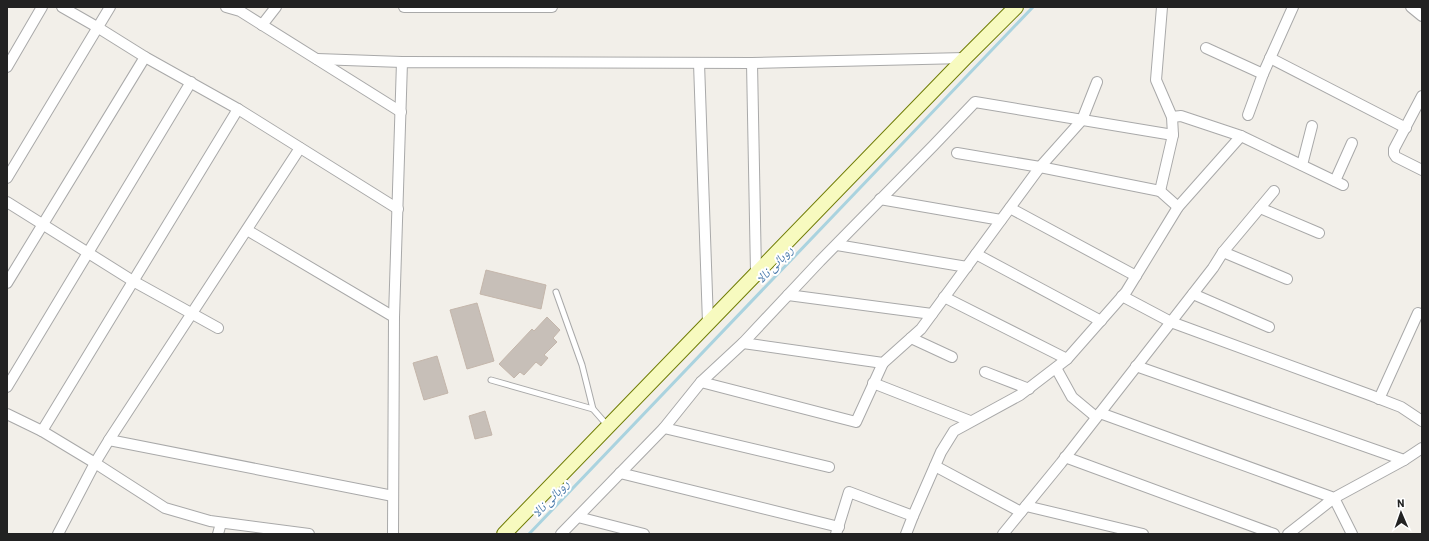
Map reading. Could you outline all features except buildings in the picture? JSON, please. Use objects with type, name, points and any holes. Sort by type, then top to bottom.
[{"type":"street","points":[[7,67],[42,7]]},
{"type":"street","points":[[62,7],[144,57],[238,109],[398,209]]},
{"type":"street","points":[[7,178],[110,7]]},
{"type":"street","points":[[226,7],[240,11],[400,112]]},
{"type":"street","points":[[262,25],[276,7]]},
{"type":"street","points":[[404,7],[552,7]]},
{"type":"street","points":[[505,534],[607,426],[1016,7]]},
{"type":"street","points":[[1160,191],[1173,135],[1172,117],[1156,80],[1162,7]]},
{"type":"street","points":[[1248,115],[1263,74],[1293,7]]},
{"type":"street","points":[[1411,7],[1422,16]]},
{"type":"street","points":[[1206,48],[1263,74]]},
{"type":"street","points":[[7,283],[144,57]]},
{"type":"street","points":[[316,59],[402,62],[752,63],[965,58]]},
{"type":"street","points":[[1270,58],[1406,128]]},
{"type":"street","points":[[393,534],[394,317],[402,62]]},
{"type":"street","points":[[699,63],[708,323]]},
{"type":"street","points":[[752,63],[756,273]]},
{"type":"street","points":[[7,387],[191,82]]},
{"type":"street","points":[[701,382],[856,422],[883,363],[920,329],[1040,167],[1082,120],[1098,82]]},
{"type":"street","points":[[1422,96],[1394,149],[1396,158],[1422,170]]},
{"type":"street","points":[[561,534],[664,428],[701,382],[743,342],[975,102],[1173,135]]},
{"type":"street","points":[[42,431],[238,109]]},
{"type":"street","points":[[1172,117],[1181,116],[1241,136],[1339,183],[1352,143]]},
{"type":"street","points":[[1302,165],[1312,126]]},
{"type":"street","points":[[906,534],[941,452],[954,431],[1020,395],[1067,359],[1122,296],[1178,207],[1241,136]]},
{"type":"street","points":[[58,534],[95,463],[109,440],[300,148]]},
{"type":"street","points":[[957,153],[1040,167],[1160,191],[1178,207]]},
{"type":"street","points":[[1003,534],[1171,322],[1213,268],[1223,252],[1274,191]]},
{"type":"street","points":[[880,199],[1001,220]]},
{"type":"street","points":[[7,202],[133,281],[218,328]]},
{"type":"street","points":[[1010,208],[1136,276]]},
{"type":"street","points":[[1260,208],[1319,233]]},
{"type":"street","points":[[247,230],[394,317]]},
{"type":"street","points":[[837,245],[967,267]]},
{"type":"street","points":[[1223,252],[1288,279]]},
{"type":"street","points":[[976,254],[1101,321]]},
{"type":"street","points":[[1192,294],[1268,327]]},
{"type":"street","points":[[788,295],[932,314]]},
{"type":"street","points":[[1122,296],[1171,322],[1379,399],[1401,408],[1422,421]]},
{"type":"street","points":[[944,297],[1067,359]]},
{"type":"street","points":[[1379,399],[1418,313]]},
{"type":"street","points":[[911,338],[952,357]]},
{"type":"street","points":[[743,342],[883,363]]},
{"type":"street","points":[[1136,366],[1404,460]]},
{"type":"street","points":[[1056,368],[1072,397],[1098,415],[1334,498],[1352,534]]},
{"type":"street","points":[[985,372],[1029,389]]},
{"type":"street","points":[[873,383],[970,421]]},
{"type":"street","points":[[7,414],[42,431],[165,508],[221,523],[309,534]]},
{"type":"street","points":[[664,428],[829,467]]},
{"type":"street","points":[[109,440],[393,496]]},
{"type":"street","points":[[1288,534],[1334,498],[1404,460],[1422,448]]},
{"type":"street","points":[[1065,457],[1274,534]]},
{"type":"street","points":[[935,466],[1024,509],[1143,534]]},
{"type":"street","points":[[620,473],[838,530],[849,492],[913,516]]},
{"type":"street","points":[[578,517],[644,534]]},
{"type":"street","points":[[218,534],[221,523]]},
{"type":"lane","points":[[556,292],[582,365],[593,409],[607,426]]},
{"type":"lane","points":[[492,380],[593,409]]},
{"type":"waterway","name":"روہائی نالا","points":[[529,534],[1033,7]]}]
